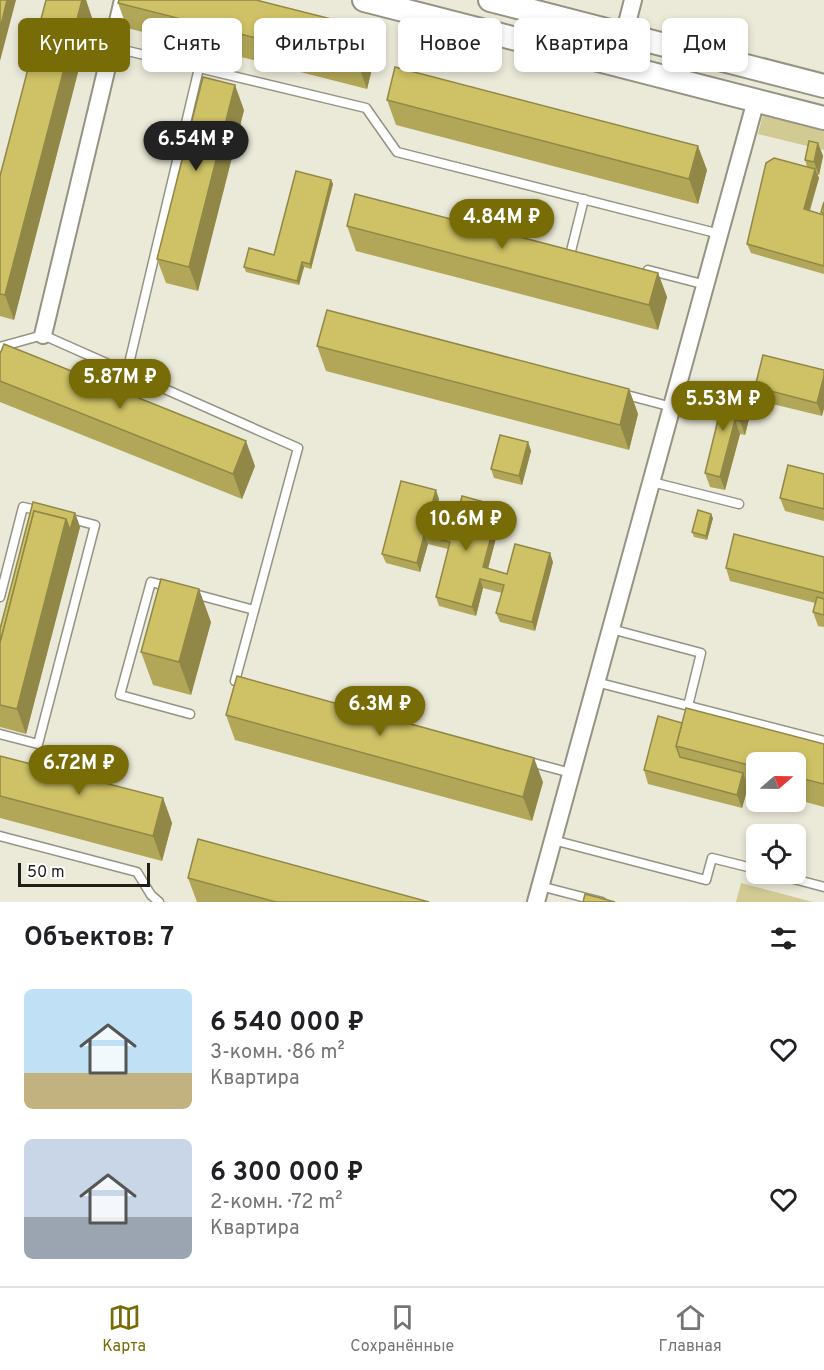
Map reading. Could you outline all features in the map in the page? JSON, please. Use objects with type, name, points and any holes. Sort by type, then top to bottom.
[{"type":"main road","points":[[364,0],[824,118]]},
{"type":"main road","points":[[490,0],[559,18]]},
{"type":"main road","points":[[650,42],[824,86]]},
{"type":"main road","points":[[756,99],[764,71]]},
{"type":"street","points":[[118,18],[123,0]]},
{"type":"street","points":[[628,18],[633,0]]},
{"type":"street","points":[[43,335],[105,72]]},
{"type":"street","points":[[538,894],[756,99]]},
{"type":"lane","points":[[127,372],[198,72]]},
{"type":"lane","points":[[216,72],[366,108],[397,152],[720,234]]},
{"type":"lane","points":[[571,251],[584,199]]},
{"type":"lane","points":[[560,248],[582,254]]},
{"type":"lane","points":[[638,268],[706,285]]},
{"type":"lane","points":[[0,346],[43,335],[298,448],[235,681],[257,687]]},
{"type":"lane","points":[[615,392],[672,407]]},
{"type":"lane","points":[[651,482],[739,504]]},
{"type":"lane","points":[[0,597],[23,507],[95,525],[38,744],[0,735]]},
{"type":"lane","points":[[174,588],[151,582],[120,695],[190,714]]},
{"type":"lane","points":[[185,591],[254,610]]},
{"type":"lane","points":[[611,629],[701,653],[688,706]]},
{"type":"lane","points":[[596,682],[824,741]]},
{"type":"lane","points":[[515,758],[571,773]]},
{"type":"lane","points":[[0,836],[137,872],[159,902]]},
{"type":"lane","points":[[553,840],[706,880],[712,858],[746,866]]},
{"type":"lane","points":[[806,882],[824,887]]},
{"type":"lane","points":[[538,894],[602,902]]},
{"type":"shaded area","points":[[764,111],[824,126],[824,150],[758,134]]},
{"type":"shaded area","points":[[741,883],[813,902],[736,902]]},
{"type":"building","points":[[0,0],[7,0],[0,29]]},
{"type":"building","points":[[46,0],[82,0],[77,18],[41,18]]},
{"type":"building","points":[[119,0],[256,0],[327,18],[254,18],[254,38],[242,35],[242,18],[177,18],[118,3]]},
{"type":"building","points":[[395,67],[398,68],[398,72],[414,72],[698,146],[689,179],[387,100]]},
{"type":"building","points":[[27,72],[63,72],[5,295],[0,294],[0,176]]},
{"type":"building","points":[[203,77],[235,85],[189,267],[157,259]]},
{"type":"building","points":[[809,141],[818,143],[814,162],[805,160]]},
{"type":"building","points":[[774,158],[815,169],[804,209],[824,215],[824,266],[747,244],[766,163]]},
{"type":"building","points":[[296,171],[331,180],[310,264],[302,262],[297,281],[244,267],[249,248],[274,255]]},
{"type":"building","points":[[355,194],[658,273],[649,305],[347,226]]},
{"type":"building","points":[[327,310],[629,389],[620,425],[317,346]]},
{"type":"building","points":[[4,344],[246,441],[233,474],[0,381],[0,354]]},
{"type":"building","points":[[763,355],[824,370],[817,403],[755,387]]},
{"type":"building","points":[[719,395],[745,401],[740,421],[735,420],[720,477],[705,473],[719,416],[714,415]]},
{"type":"building","points":[[500,435],[528,442],[519,476],[491,469]]},
{"type":"building","points":[[788,465],[824,474],[824,509],[780,498]]},
{"type":"building","points":[[401,481],[436,490],[427,522],[454,529],[462,496],[499,506],[483,567],[507,574],[515,544],[550,553],[532,622],[496,613],[504,585],[480,579],[472,607],[436,597],[450,542],[424,535],[417,563],[382,554]]},
{"type":"building","points":[[33,502],[75,513],[70,530],[66,519],[34,511],[0,643],[0,629]]},
{"type":"building","points":[[698,510],[711,514],[706,536],[692,532]]},
{"type":"building","points":[[34,511],[66,519],[17,709],[0,705],[0,643]]},
{"type":"building","points":[[734,534],[824,557],[824,593],[726,568]]},
{"type":"building","points":[[161,579],[199,589],[179,662],[141,652]]},
{"type":"building","points":[[817,597],[824,599],[824,615],[813,612]]},
{"type":"building","points":[[237,676],[534,758],[523,797],[226,715]]},
{"type":"building","points":[[686,708],[824,744],[824,784],[806,780],[806,752],[746,752],[746,764],[676,746]]},
{"type":"building","points":[[658,716],[682,723],[676,746],[680,757],[743,773],[737,795],[644,770]]},
{"type":"building","points":[[0,756],[163,798],[153,836],[0,796]]},
{"type":"building","points":[[198,839],[429,902],[276,902],[188,878]]},
{"type":"building","points":[[585,894],[615,902],[583,902]]}]
